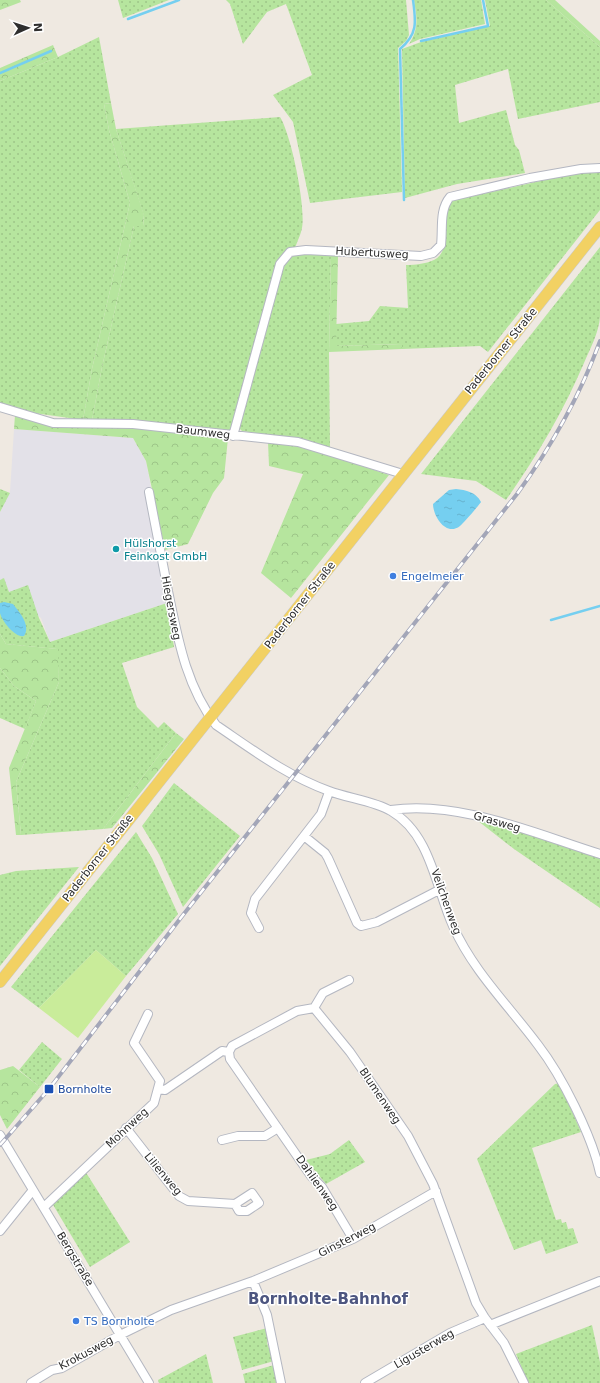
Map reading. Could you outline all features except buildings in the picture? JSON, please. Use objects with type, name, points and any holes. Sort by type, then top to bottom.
[{"type":"main road","name":"Paderborner Straße","points":[[0,982],[600,227]]},
{"type":"street","name":"Hubertusweg","points":[[233,436],[280,264],[290,252],[306,250],[421,256],[433,253],[442,245],[444,203],[450,197],[530,178],[581,169],[600,168]]},
{"type":"street","name":"Baumweg","points":[[0,407],[53,423],[133,424],[298,442],[403,474]]},
{"type":"street","name":"Hiegersweg","points":[[149,492],[179,647],[197,696],[210,717]]},
{"type":"street","name":"Veilchenweg","points":[[210,717],[216,725],[283,770],[329,792],[391,810],[409,826],[422,846],[441,889],[452,925],[468,956],[539,1046],[560,1077],[590,1142],[600,1173]]},
{"type":"street","points":[[259,928],[251,913],[255,899],[321,814],[329,792]]},
{"type":"street","name":"Grasweg","points":[[391,810],[407,808],[435,809],[480,816],[600,854]]},
{"type":"street","points":[[304,836],[325,853],[357,923],[361,926],[377,922],[441,889]]},
{"type":"street","points":[[148,1014],[134,1043],[160,1082],[158,1090],[165,1090],[222,1051],[229,1052],[232,1046],[297,1011],[314,1008],[323,993],[349,980]]},
{"type":"street","name":"Blumenweg","points":[[314,1008],[350,1052],[408,1136],[436,1191]]},
{"type":"street","name":"Dahlienweg","points":[[229,1052],[230,1059],[311,1176],[322,1187],[354,1239]]},
{"type":"street","name":"Mohnweg","points":[[44,1207],[154,1103],[158,1090]]},
{"type":"street","name":"Lilienweg","points":[[126,1128],[180,1196],[193,1203],[234,1204]]},
{"type":"street","points":[[222,1140],[238,1136],[265,1136],[278,1128]]},
{"type":"street","name":"Bergstraße","points":[[0,1135],[149,1383]]},
{"type":"street","points":[[0,1231],[33,1190]]},
{"type":"street","points":[[436,1191],[476,1302],[485,1318],[514,1360],[524,1383]]},
{"type":"street","name":"Ginsterweg","points":[[120,1335],[171,1310],[253,1281],[354,1239],[436,1191]]},
{"type":"street","points":[[253,1281],[267,1315],[281,1383]]},
{"type":"street","points":[[490,1325],[600,1281]]},
{"type":"street","name":"Ligusterweg","points":[[365,1383],[450,1333],[485,1318]]},
{"type":"street","name":"Krokusweg","points":[[31,1383],[52,1370],[62,1368],[120,1335]]},
{"type":"shaded area","name":"Hülshorst Feinkost GmbH","points":[[14,429],[133,438],[146,461],[153,498],[167,603],[50,642],[41,618],[9,592],[4,579],[0,580],[0,512],[10,492]]},
{"type":"green space","points":[[0,0],[20,0],[21,2],[0,10]]},
{"type":"green space","points":[[118,0],[169,0],[123,18]]},
{"type":"green space","points":[[226,0],[406,0],[409,35],[406,41],[398,48],[402,192],[310,203],[293,122],[273,95],[312,75],[286,4],[267,12],[243,44],[230,4]]},
{"type":"green space","points":[[414,0],[481,0],[485,24],[420,39],[409,44],[416,28]]},
{"type":"green space","points":[[485,0],[546,0],[600,47],[600,102],[518,119],[508,69],[455,85],[459,123],[506,110],[515,145],[519,150],[525,173],[457,184],[405,198],[402,49],[421,42],[490,26]]},
{"type":"green space","points":[[546,0],[555,0],[600,41],[600,47]]},
{"type":"green space","points":[[99,37],[111,103],[104,104],[109,130],[130,203],[92,369],[83,420],[34,413],[0,403],[0,81],[58,57]]},
{"type":"green space","points":[[53,45],[58,57],[0,81],[0,68]]},
{"type":"green space","points":[[111,103],[116,129],[144,215],[143,226],[134,226],[102,367],[92,420],[83,420],[92,369],[130,203],[109,130],[104,104]]},
{"type":"green space","points":[[280,117],[289,139],[297,171],[302,204],[302,228],[295,248],[283,254],[277,264],[232,428],[228,431],[92,420],[102,367],[134,226],[143,226],[144,216],[116,129]]},
{"type":"green space","points":[[600,171],[600,210],[488,352],[480,346],[402,349],[402,344],[336,346],[336,324],[369,321],[380,306],[408,308],[406,265],[424,263],[435,259],[442,253],[447,213],[451,201],[580,172]]},
{"type":"green space","points":[[600,247],[600,317],[596,334],[576,381],[558,416],[539,450],[506,500],[476,481],[421,474]]},
{"type":"green space","points":[[307,253],[331,255],[329,352],[330,449],[298,439],[242,431],[238,427],[285,262],[293,256]]},
{"type":"green space","points":[[331,255],[338,256],[336,346],[402,344],[402,349],[329,352]]},
{"type":"green space","points":[[15,415],[53,426],[133,426],[228,438],[224,478],[213,493],[188,544],[165,550],[146,461],[133,438],[14,429]]},
{"type":"green space","points":[[268,442],[297,444],[389,475],[291,598],[261,573],[303,474],[269,466]]},
{"type":"green space","points":[[0,489],[10,493],[0,512]]},
{"type":"green space","points":[[4,578],[9,592],[28,585],[39,618],[50,642],[167,603],[174,647],[122,663],[137,707],[158,728],[164,722],[176,733],[103,829],[21,835],[16,782],[59,682],[57,649],[6,644],[0,634],[0,580]]},
{"type":"green space","points":[[0,634],[6,644],[58,649],[59,682],[16,782],[21,835],[16,835],[9,768],[36,701],[14,686],[0,668]]},
{"type":"green space","points":[[0,668],[14,686],[36,701],[25,729],[0,718]]},
{"type":"green space","points":[[176,733],[184,739],[112,828],[103,829]]},
{"type":"green space","points":[[174,783],[240,836],[183,907],[159,854],[142,826]]},
{"type":"green space","points":[[473,817],[600,858],[600,908],[514,849]]},
{"type":"green space","points":[[136,832],[152,858],[178,914],[126,976],[96,950],[39,1008],[11,987]]},
{"type":"green space","points":[[79,867],[0,966],[0,875],[16,871]]},
{"type":"green space","points":[[96,950],[126,976],[78,1038],[39,1008]]},
{"type":"green space","points":[[42,1042],[62,1059],[40,1087],[19,1070]]},
{"type":"green space","points":[[13,1066],[40,1087],[7,1129],[0,1115],[0,1070]]},
{"type":"green space","points":[[560,1083],[581,1132],[532,1148],[556,1220],[561,1219],[562,1223],[566,1222],[568,1229],[573,1228],[578,1243],[546,1254],[541,1240],[514,1250],[477,1159],[555,1084]]},
{"type":"green space","points":[[349,1140],[365,1162],[326,1184],[306,1160],[330,1154]]},
{"type":"green space","points":[[85,1171],[130,1242],[90,1267],[52,1203]]},
{"type":"green space","points":[[592,1325],[600,1362],[600,1383],[528,1383],[516,1354]]},
{"type":"green space","points":[[267,1328],[270,1338],[267,1343],[274,1361],[242,1370],[233,1337]]},
{"type":"green space","points":[[206,1354],[213,1383],[159,1383],[158,1380]]},
{"type":"green space","points":[[274,1365],[279,1383],[245,1383],[243,1374]]},
{"type":"water","points":[[456,489],[474,494],[481,502],[460,526],[455,529],[450,529],[441,524],[435,514],[433,504],[449,490]]},
{"type":"water","points":[[4,602],[13,604],[24,619],[26,632],[24,636],[20,636],[13,632],[3,620],[0,613],[0,603]]},
{"type":"waterway","points":[[128,19],[179,0]]},
{"type":"waterway","points":[[404,200],[400,49],[413,33],[415,21],[413,0]]},
{"type":"waterway","points":[[421,41],[488,26],[483,0]]},
{"type":"waterway","points":[[0,73],[51,51]]},
{"type":"waterway","points":[[551,620],[600,606]]},
{"type":"railway","points":[[0,1145],[49,1089],[183,915],[517,494],[542,458],[564,420],[583,382],[600,341]]},
{"type":"place","name":"Hülshorst Feinkost GmbH","points":[[116,549]]},
{"type":"place","name":"Engelmeier","points":[[393,576]]},
{"type":"place","name":"Bornholte","points":[[49,1089]]},
{"type":"place","name":"TS Bornholte","points":[[76,1321]]},
{"type":"district","name":"Bornholte-Bahnhof","points":[[328,1299]]}]
